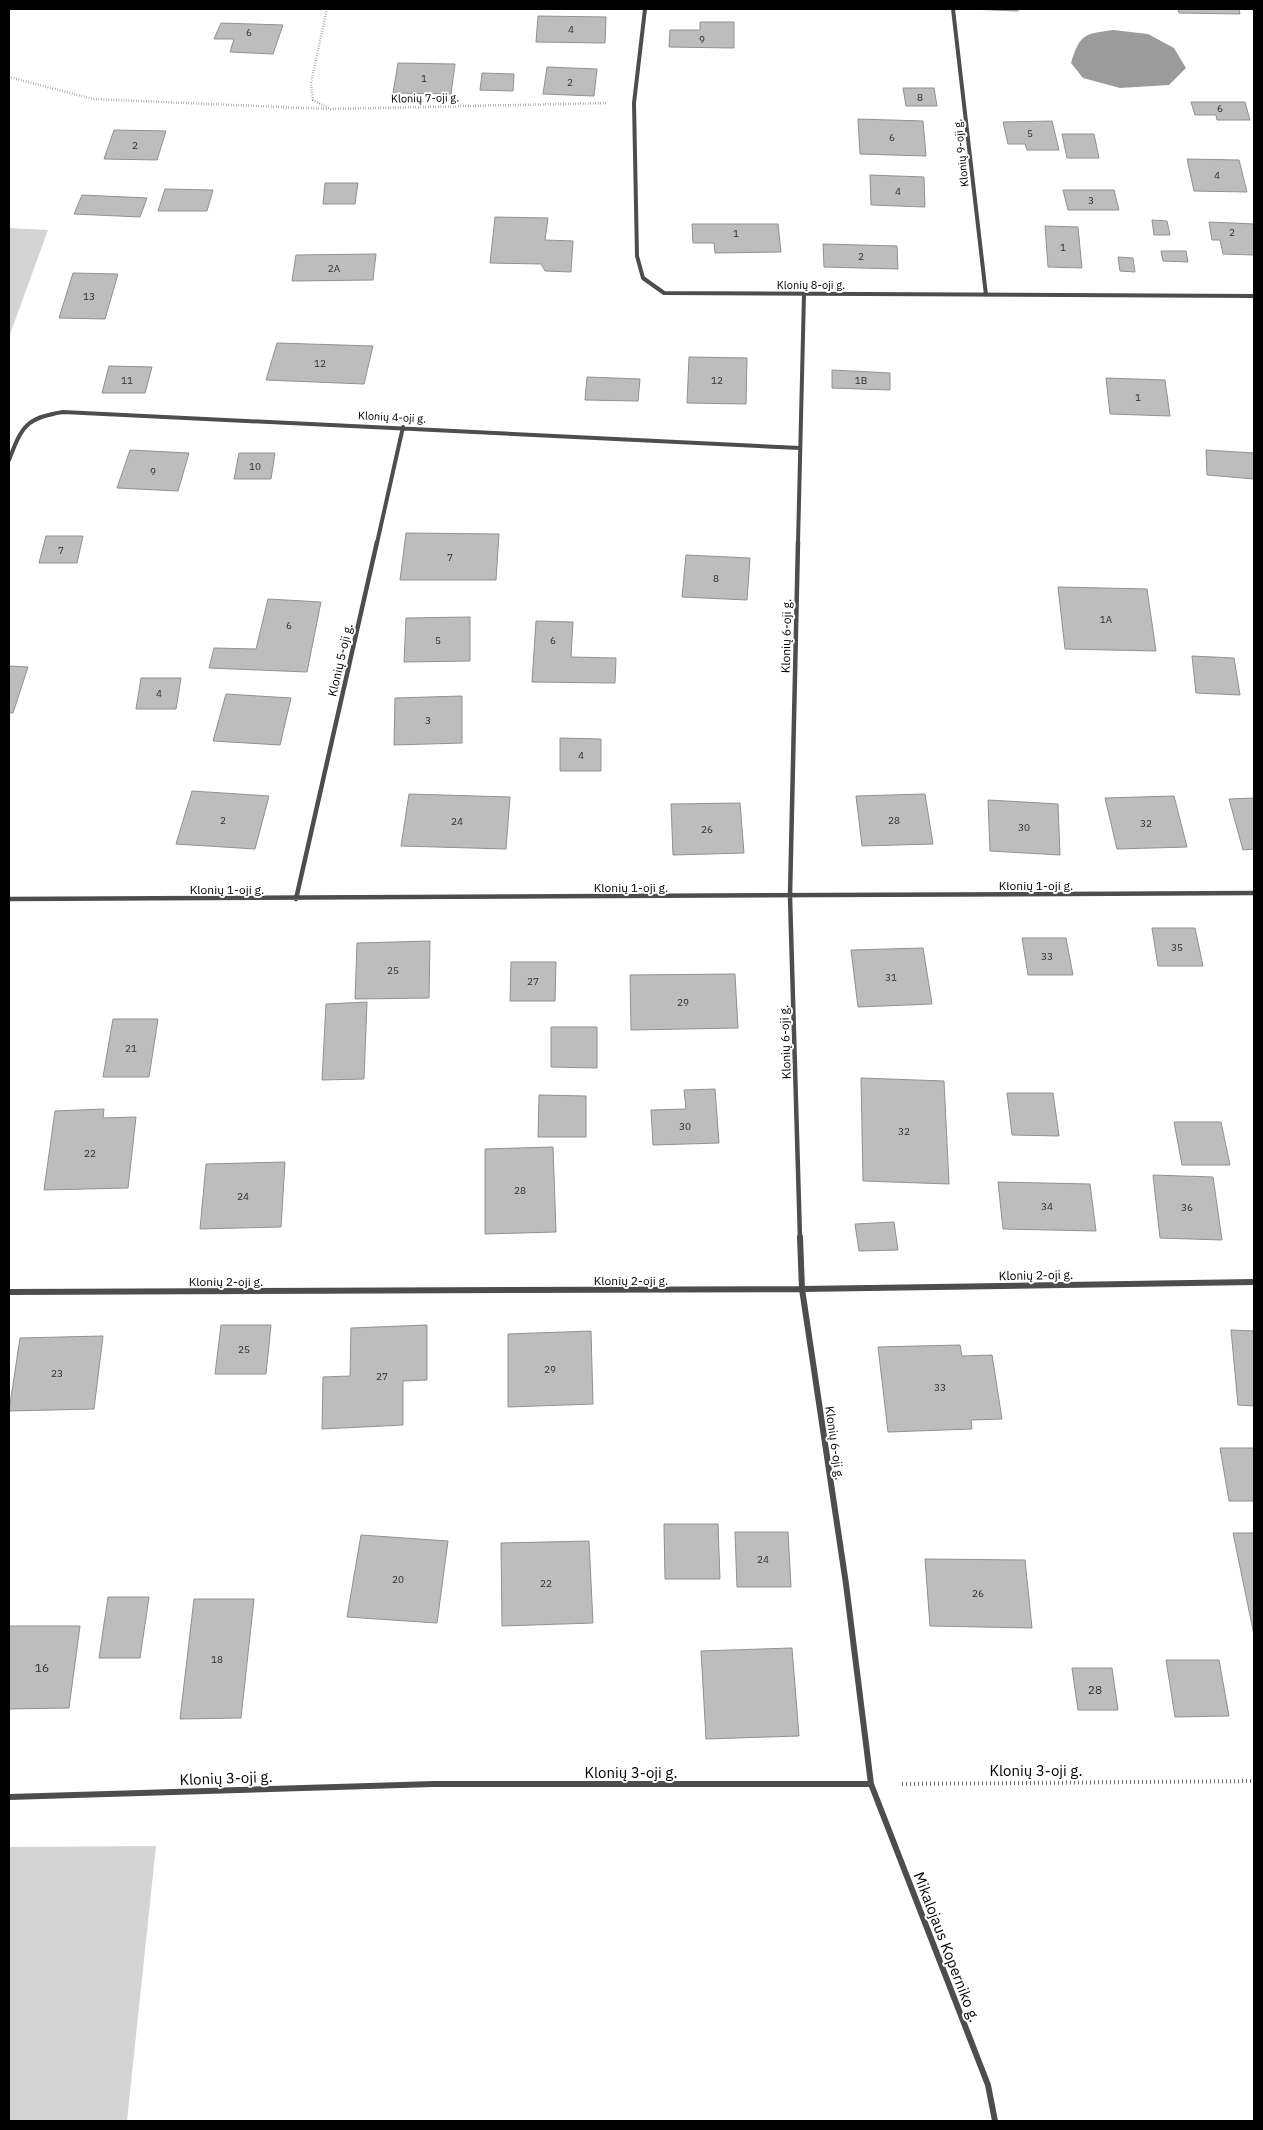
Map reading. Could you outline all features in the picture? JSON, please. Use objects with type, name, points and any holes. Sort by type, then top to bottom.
[{"type":"street","name":"Klonių 8-oji g.","points":[[645,9],[634,103],[637,256],[643,278],[664,293],[1254,296]]},
{"type":"street","name":"Klonių 9-oji g.","points":[[953,9],[986,295]]},
{"type":"street","name":"Klonių 6-oji g.","points":[[804,294],[790,896],[802,1289],[846,1584],[871,1784]]},
{"type":"street","name":"Klonių 4-oji g.","points":[[9,460],[22,427],[38,415],[62,412],[403,427],[800,448]]},
{"type":"street","name":"Klonių 5-oji g.","points":[[296,899],[403,427]]},
{"type":"street","name":"Klonių 1-oji g.","points":[[9,898],[296,899],[1254,893]]},
{"type":"street","name":"Klonių 2-oji g.","points":[[9,1292],[802,1289],[1254,1282]]},
{"type":"street","name":"Klonių 3-oji g.","points":[[9,1796],[434,1784],[871,1784]]},
{"type":"street","name":"Mikalojaus Koperniko g.","points":[[871,1784],[988,2085],[995,2121]]},
{"type":"path","points":[[327,9],[311,83],[313,100],[332,109]]},
{"type":"path","name":"Klonių 7-oji g.","points":[[9,77],[93,99],[332,109],[634,103]]},
{"type":"path","name":"Klonių 3-oji g.","points":[[871,1784],[1254,1781]]},
{"type":"shaded area","points":[[1113,30],[1148,34],[1174,48],[1186,68],[1169,85],[1120,88],[1083,78],[1071,63],[1077,46],[1084,37]]},
{"type":"shaded area","points":[[9,228],[48,230],[9,337]]},
{"type":"shaded area","points":[[156,1846],[127,2121],[9,2121],[9,1847]]},
{"type":"building","points":[[969,9],[1018,9],[1018,11]]},
{"type":"building","points":[[1178,9],[1239,9],[1240,14],[1179,13]]},
{"type":"building","points":[[538,16],[606,17],[605,43],[536,42]]},
{"type":"building","points":[[700,22],[734,22],[734,48],[669,47],[670,30],[700,30]]},
{"type":"building","points":[[221,23],[283,25],[273,54],[230,52],[234,39],[214,39]]},
{"type":"building","points":[[398,63],[455,64],[451,94],[393,93]]},
{"type":"building","points":[[547,67],[597,69],[594,96],[543,94]]},
{"type":"building","points":[[482,73],[514,74],[513,91],[480,90]]},
{"type":"building","points":[[903,88],[934,88],[937,106],[906,106]]},
{"type":"building","points":[[1191,102],[1245,102],[1250,120],[1217,120],[1216,115],[1195,115]]},
{"type":"building","points":[[858,119],[923,121],[926,156],[860,154]]},
{"type":"building","points":[[1052,121],[1059,150],[1027,150],[1025,144],[1008,144],[1003,122]]},
{"type":"building","points":[[114,130],[166,131],[157,160],[104,159]]},
{"type":"building","points":[[1062,134],[1094,134],[1099,158],[1067,158]]},
{"type":"building","points":[[1187,159],[1239,160],[1247,192],[1194,191]]},
{"type":"building","points":[[870,175],[924,177],[925,207],[871,205]]},
{"type":"building","points":[[325,183],[358,183],[355,204],[323,204]]},
{"type":"building","points":[[165,189],[213,190],[207,211],[158,211]]},
{"type":"building","points":[[1063,190],[1114,190],[1119,210],[1068,210]]},
{"type":"building","points":[[82,195],[147,198],[140,217],[74,214]]},
{"type":"building","points":[[495,217],[548,218],[545,240],[573,241],[571,272],[545,271],[541,264],[490,263]]},
{"type":"building","points":[[1152,220],[1167,221],[1170,235],[1154,235]]},
{"type":"building","points":[[1209,222],[1254,224],[1254,255],[1223,254],[1220,240],[1212,240]]},
{"type":"building","points":[[692,224],[778,224],[781,252],[715,253],[714,243],[693,243]]},
{"type":"building","points":[[1045,226],[1078,227],[1082,268],[1048,267]]},
{"type":"building","points":[[823,244],[897,246],[898,269],[824,267]]},
{"type":"building","points":[[1161,251],[1186,251],[1188,262],[1163,261]]},
{"type":"building","points":[[376,254],[373,280],[292,281],[296,255]]},
{"type":"building","points":[[1118,257],[1133,258],[1135,272],[1120,271]]},
{"type":"building","points":[[73,273],[118,274],[105,319],[59,318]]},
{"type":"building","points":[[277,343],[373,346],[364,384],[266,380]]},
{"type":"building","points":[[689,357],[747,358],[746,404],[687,403]]},
{"type":"building","points":[[109,366],[152,367],[145,393],[102,393]]},
{"type":"building","points":[[832,370],[890,373],[890,390],[832,388]]},
{"type":"building","points":[[587,377],[640,379],[638,401],[585,400]]},
{"type":"building","points":[[1106,378],[1165,380],[1170,416],[1110,414]]},
{"type":"building","points":[[130,450],[189,453],[178,491],[117,488]]},
{"type":"building","points":[[1206,450],[1254,453],[1254,479],[1207,475]]},
{"type":"building","points":[[239,453],[275,453],[271,479],[234,479]]},
{"type":"building","points":[[406,533],[499,534],[496,580],[400,580]]},
{"type":"building","points":[[46,536],[83,536],[77,563],[39,563]]},
{"type":"building","points":[[686,555],[750,558],[747,600],[682,597]]},
{"type":"building","points":[[1058,587],[1147,589],[1156,651],[1065,649]]},
{"type":"building","points":[[268,599],[321,602],[307,672],[209,668],[214,648],[256,649]]},
{"type":"building","points":[[470,617],[470,661],[404,662],[406,618]]},
{"type":"building","points":[[536,621],[573,622],[571,657],[616,658],[615,683],[532,682]]},
{"type":"building","points":[[1192,656],[1234,658],[1240,695],[1196,693]]},
{"type":"building","points":[[9,666],[28,667],[13,713],[9,713]]},
{"type":"building","points":[[141,678],[181,678],[176,709],[136,709]]},
{"type":"building","points":[[226,694],[291,698],[280,745],[213,741]]},
{"type":"building","points":[[462,696],[462,743],[394,745],[395,698]]},
{"type":"building","points":[[560,738],[601,739],[601,771],[560,771]]},
{"type":"building","points":[[192,791],[269,796],[255,849],[176,844]]},
{"type":"building","points":[[409,794],[510,797],[506,849],[401,846]]},
{"type":"building","points":[[925,794],[933,844],[862,846],[856,796]]},
{"type":"building","points":[[1174,796],[1187,847],[1117,849],[1105,798]]},
{"type":"building","points":[[1254,798],[1254,849],[1243,850],[1229,799]]},
{"type":"building","points":[[988,800],[1058,804],[1060,855],[990,851]]},
{"type":"building","points":[[740,803],[744,853],[673,855],[671,804]]},
{"type":"building","points":[[1152,928],[1195,928],[1203,966],[1158,966]]},
{"type":"building","points":[[1022,938],[1066,938],[1073,975],[1028,975]]},
{"type":"building","points":[[430,941],[429,998],[355,999],[357,943]]},
{"type":"building","points":[[923,948],[932,1004],[858,1007],[851,950]]},
{"type":"building","points":[[511,962],[556,962],[555,1001],[510,1001]]},
{"type":"building","points":[[735,974],[738,1028],[631,1030],[630,975]]},
{"type":"building","points":[[367,1002],[364,1079],[322,1080],[326,1004]]},
{"type":"building","points":[[113,1019],[158,1019],[149,1077],[103,1077]]},
{"type":"building","points":[[551,1027],[597,1027],[597,1068],[551,1067]]},
{"type":"building","points":[[861,1078],[944,1081],[949,1184],[863,1181]]},
{"type":"building","points":[[715,1089],[719,1143],[653,1145],[651,1110],[686,1109],[684,1090]]},
{"type":"building","points":[[1007,1093],[1053,1093],[1059,1136],[1012,1135]]},
{"type":"building","points":[[539,1095],[586,1096],[586,1137],[538,1137]]},
{"type":"building","points":[[104,1109],[103,1118],[136,1117],[128,1188],[44,1190],[55,1111]]},
{"type":"building","points":[[1174,1122],[1221,1122],[1230,1165],[1182,1165]]},
{"type":"building","points":[[553,1147],[556,1232],[485,1234],[485,1149]]},
{"type":"building","points":[[285,1162],[281,1227],[200,1229],[206,1164]]},
{"type":"building","points":[[1153,1175],[1213,1177],[1222,1240],[1160,1238]]},
{"type":"building","points":[[998,1182],[1090,1184],[1096,1231],[1003,1229]]},
{"type":"building","points":[[894,1222],[898,1250],[859,1251],[855,1224]]},
{"type":"building","points":[[221,1325],[271,1325],[266,1374],[215,1374]]},
{"type":"building","points":[[427,1325],[427,1380],[403,1381],[403,1425],[322,1429],[323,1377],[350,1376],[351,1328]]},
{"type":"building","points":[[1231,1330],[1254,1331],[1254,1406],[1238,1405]]},
{"type":"building","points":[[591,1331],[593,1404],[508,1407],[508,1334]]},
{"type":"building","points":[[103,1336],[94,1409],[9,1411],[20,1338]]},
{"type":"building","points":[[960,1345],[962,1356],[992,1355],[1002,1419],[971,1420],[972,1429],[888,1432],[878,1347]]},
{"type":"building","points":[[1220,1448],[1254,1448],[1254,1501],[1229,1501]]},
{"type":"building","points":[[664,1524],[718,1524],[720,1579],[665,1579]]},
{"type":"building","points":[[735,1532],[788,1532],[791,1587],[737,1587]]},
{"type":"building","points":[[1233,1533],[1254,1533],[1254,1635]]},
{"type":"building","points":[[361,1535],[448,1541],[437,1623],[347,1617]]},
{"type":"building","points":[[589,1541],[593,1623],[502,1626],[501,1543]]},
{"type":"building","points":[[925,1559],[1025,1560],[1032,1628],[930,1626]]},
{"type":"building","points":[[108,1597],[149,1597],[140,1658],[99,1658]]},
{"type":"building","points":[[194,1599],[254,1599],[241,1718],[180,1719]]},
{"type":"building","points":[[9,1626],[80,1626],[69,1708],[9,1709]]},
{"type":"building","points":[[792,1648],[799,1736],[706,1739],[701,1651]]},
{"type":"building","points":[[1166,1660],[1219,1660],[1229,1716],[1175,1717]]},
{"type":"building","points":[[1072,1668],[1112,1668],[1118,1710],[1078,1710]]}]
